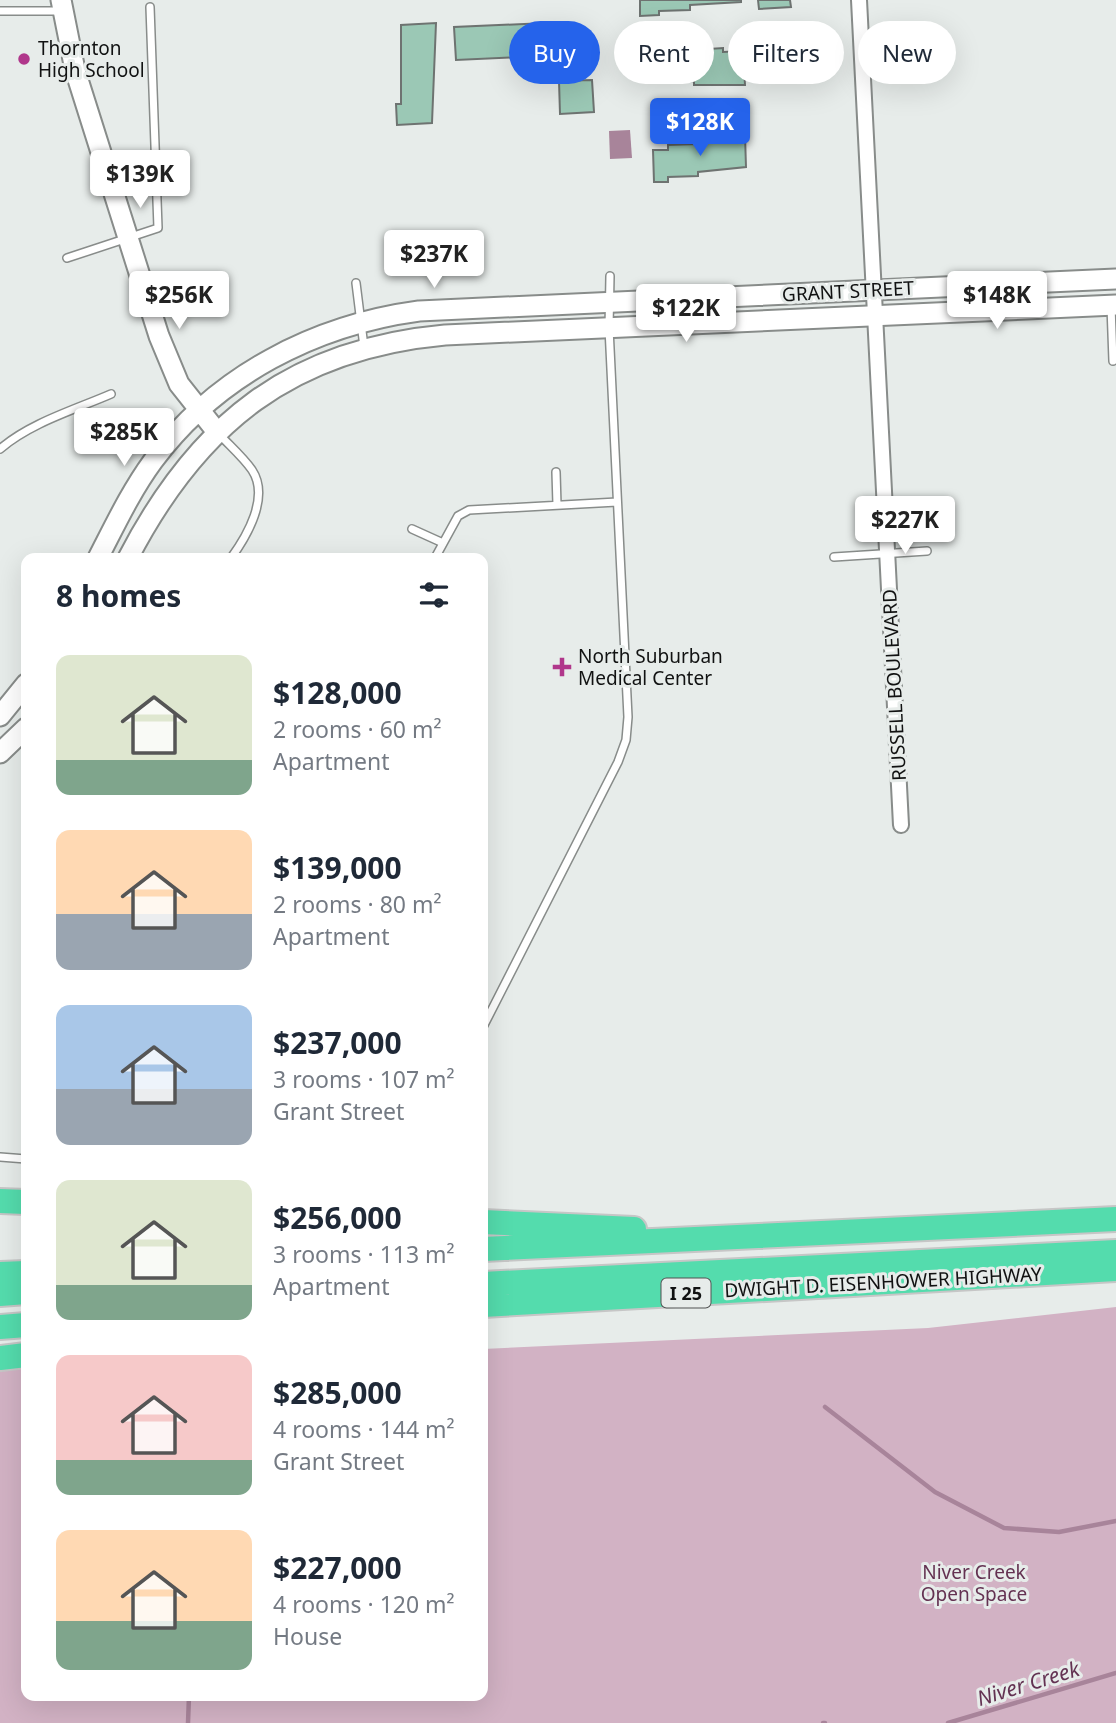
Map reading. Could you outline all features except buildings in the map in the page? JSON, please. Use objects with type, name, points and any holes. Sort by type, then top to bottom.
[{"type":"highway","points":[[0,1201],[21,1202]]},
{"type":"highway","points":[[488,1249],[1116,1219]]},
{"type":"highway","points":[[488,1222],[803,1235]]},
{"type":"highway","points":[[488,1284],[1116,1252]]},
{"type":"highway","name":"DWIGHT D. EISENHOWER HIGHWAY","points":[[488,1305],[1116,1269]]},
{"type":"highway","points":[[0,1274],[21,1273]]},
{"type":"highway","points":[[0,1294],[21,1292]]},
{"type":"highway","points":[[0,1309],[21,1307]]},
{"type":"highway","points":[[0,1327],[21,1325]]},
{"type":"highway","points":[[0,1358],[21,1356]]},
{"type":"street","name":"RUSSELL BOULEVARD","points":[[859,0],[901,825]]},
{"type":"street","points":[[62,6],[75,70],[170,365],[179,384],[199,412],[218,432]]},
{"type":"street","name":"GRANT STREET","points":[[101,553],[127,502],[154,460],[199,412],[236,380],[274,355],[359,321],[419,311],[1116,279]]},
{"type":"street","name":"GRANT STREET","points":[[131,553],[149,518],[179,474],[242,410],[285,380],[327,360],[364,348],[445,335],[1113,305]]},
{"type":"street","points":[[0,716],[21,690]]},
{"type":"street","points":[[0,753],[21,733]]},
{"type":"lane","points":[[0,11],[62,6]]},
{"type":"lane","points":[[67,258],[158,228],[150,7]]},
{"type":"lane","points":[[488,1017],[618,762],[626,740],[628,717],[608,328],[610,276]]},
{"type":"lane","points":[[356,283],[364,348]]},
{"type":"lane","points":[[1113,305],[1113,361]]},
{"type":"lane","points":[[0,449],[9,441],[50,420],[111,394]]},
{"type":"lane","points":[[218,432],[253,471],[257,481],[254,516],[246,536],[234,553]]},
{"type":"lane","points":[[556,472],[556,505]]},
{"type":"lane","points":[[438,553],[458,516],[469,510],[617,502]]},
{"type":"lane","points":[[412,529],[443,543]]},
{"type":"lane","points":[[834,557],[927,551]]},
{"type":"lane","points":[[0,1157],[21,1158]]},
{"type":"green space","name":"Niver Creek Open Space","points":[[1116,1307],[1116,1723],[0,1723],[0,1370],[21,1369],[21,1701],[488,1701],[488,1349],[928,1328]]},
{"type":"shaded area","points":[[630,130],[632,158],[610,159],[609,131]]},
{"type":"waterway","points":[[825,1407],[935,1492],[1004,1528],[1059,1532],[1116,1521]]},
{"type":"waterway","name":"Niver Creek","points":[[948,1723],[1116,1673]]},
{"type":"waterway","points":[[188,1723],[189,1701]]},
{"type":"place","name":"Thornton High School","points":[[24,59]]},
{"type":"place","name":"North Suburban Medical Center","points":[[562,667]]}]
